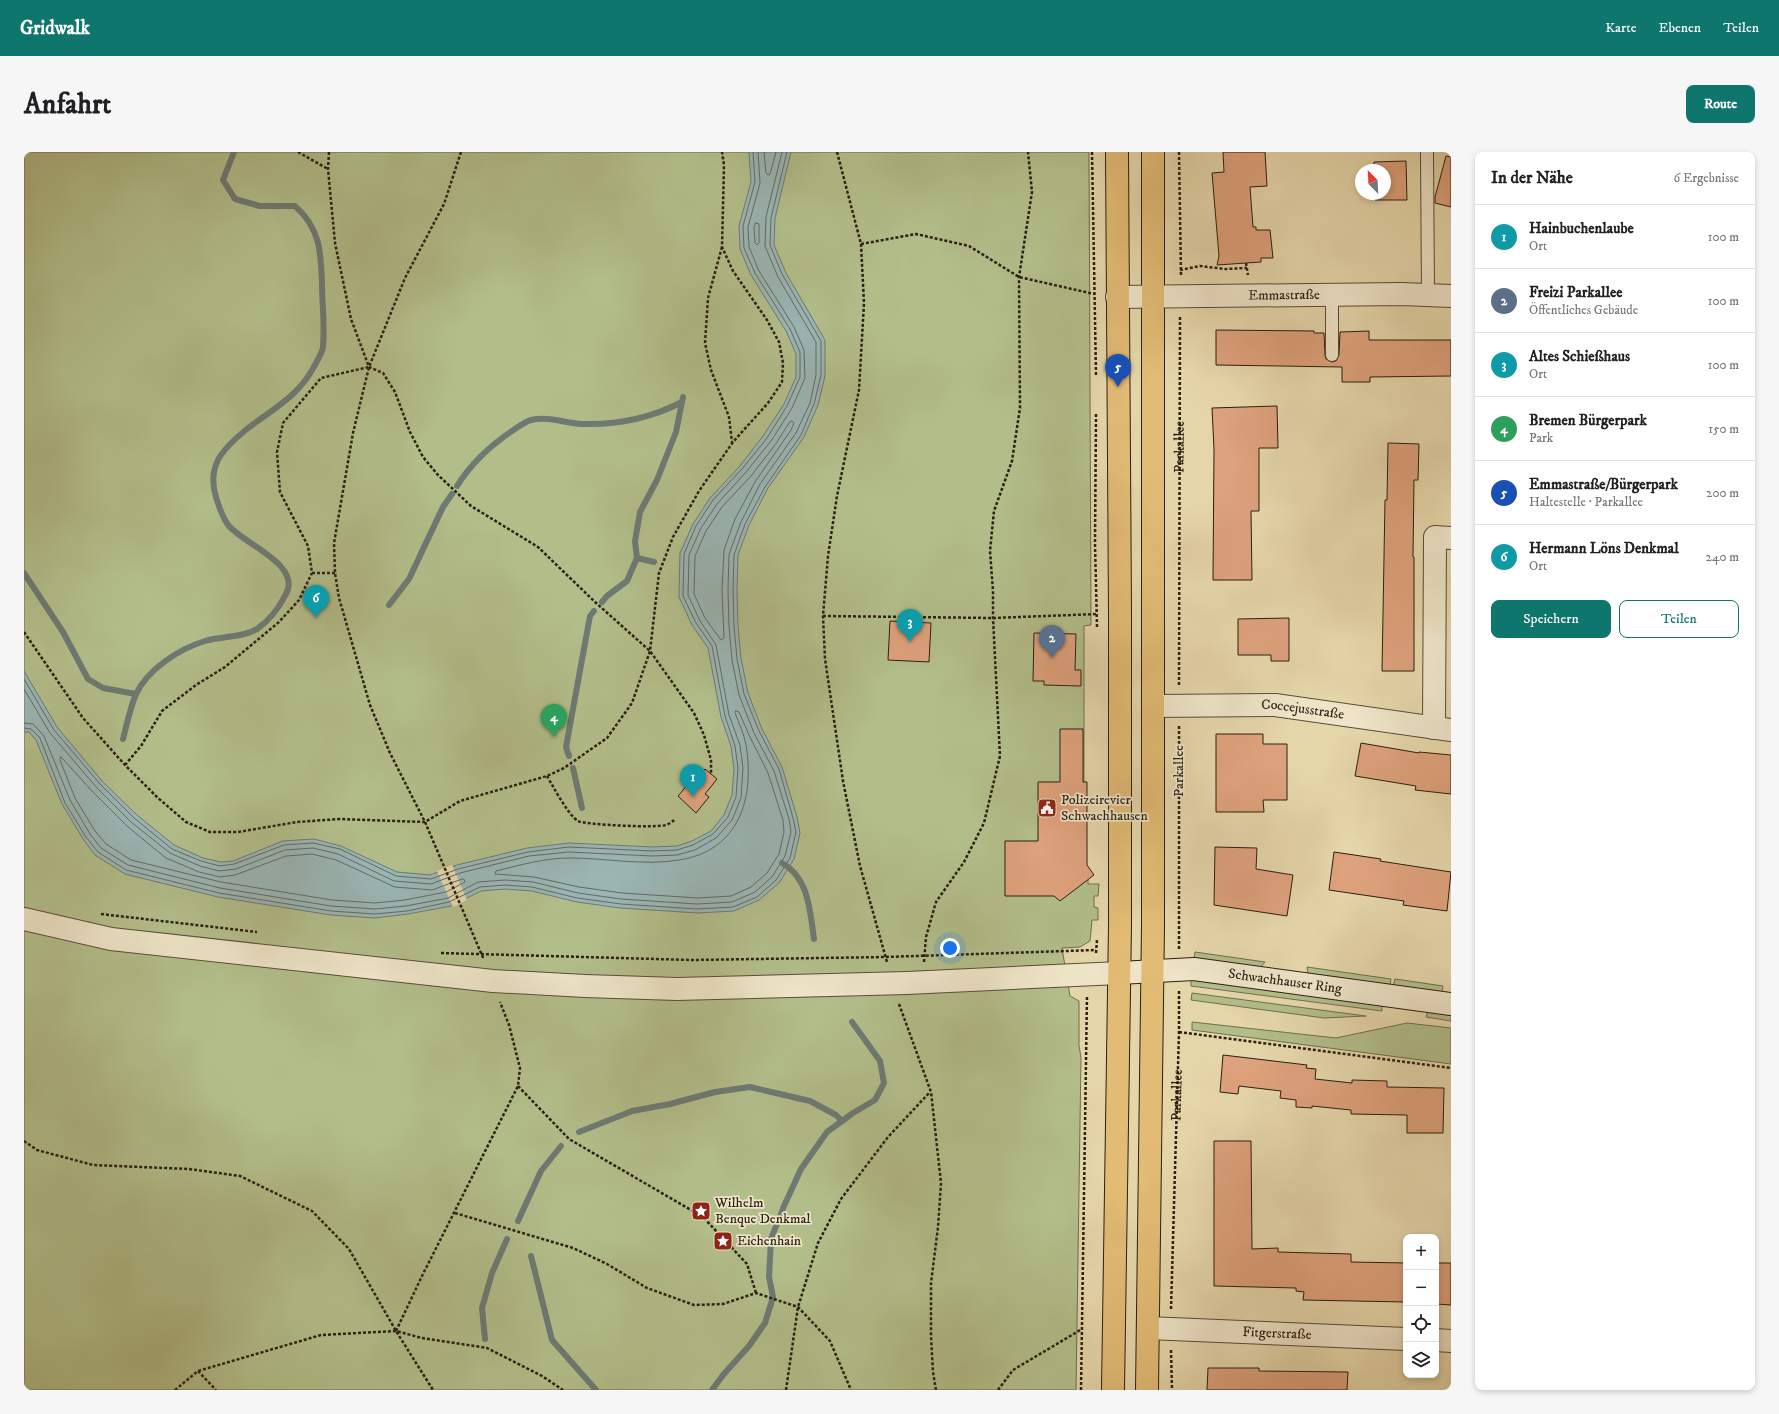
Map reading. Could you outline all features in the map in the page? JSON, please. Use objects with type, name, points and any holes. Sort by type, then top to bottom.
[{"type":"main road","points":[[1113,1390],[1120,925],[1120,614],[1117,152]]},
{"type":"main road","name":"Parkallee","points":[[1147,1390],[1152,971],[1153,152]]},
{"type":"street","name":"Emmastraße","points":[[1117,297],[1332,295],[1451,296]]},
{"type":"street","points":[[1442,729],[1436,537],[1451,538]]},
{"type":"street","name":"Coccejusstraße","points":[[1153,706],[1275,705],[1442,729]]},
{"type":"street","name":"Schwachhauser Ring","points":[[24,919],[111,939],[493,981],[677,989],[925,982],[1194,969],[1451,1004]]},
{"type":"street","name":"Fitgerstraße","points":[[1148,1328],[1403,1339]]},
{"type":"street","points":[[1439,1340],[1451,1341]]},
{"type":"lane","points":[[1427,152],[1428,295]]},
{"type":"lane","points":[[1332,295],[1332,355]]},
{"type":"path","points":[[298,152],[328,169]]},
{"type":"path","points":[[329,152],[328,169],[335,243],[351,319],[369,367]]},
{"type":"path","points":[[461,152],[444,204],[405,278],[369,367],[353,433],[334,543],[335,573],[340,598],[370,705],[390,753],[425,822],[464,912]]},
{"type":"path","points":[[722,152],[724,165],[722,247],[708,298],[705,343],[711,370],[729,417],[732,442]]},
{"type":"path","points":[[837,152],[861,244],[864,303],[859,390],[837,496],[828,556],[823,616],[825,659],[844,781],[860,866],[901,1012],[931,1092],[941,1183],[938,1227],[931,1283],[931,1336],[936,1390]]},
{"type":"path","points":[[925,982],[923,955],[926,937],[936,902],[964,862],[984,823],[1000,756],[990,551],[994,511],[1012,461],[1020,408],[1019,277],[1032,192],[1028,152]]},
{"type":"path","points":[[1092,152],[1096,379]]},
{"type":"path","name":"Parkallee","points":[[1172,1390],[1171,1329],[1179,1032],[1181,297],[1179,152]]},
{"type":"path","points":[[861,244],[916,234],[969,246],[1019,277],[1094,294]]},
{"type":"path","points":[[24,632],[82,718],[125,765],[158,798],[186,822],[210,832],[238,832],[297,822],[339,819],[425,822],[460,801],[547,776],[564,768],[607,738],[632,703],[650,651],[659,573],[673,537],[699,491],[732,442],[768,403],[782,382],[783,363],[779,342],[767,320],[733,271],[722,247]]},
{"type":"path","points":[[1180,270],[1200,266],[1225,269],[1247,268],[1246,263]]},
{"type":"path","points":[[125,765],[141,746],[162,711],[196,685],[225,667],[279,622],[299,600],[312,573],[308,546],[280,492],[277,452],[283,423],[321,378],[369,367],[383,373],[395,392],[410,432],[423,457],[438,475],[471,506],[538,546],[650,651],[694,713],[704,735],[711,760],[711,774]]},
{"type":"path","points":[[1096,410],[1095,544],[1097,614]]},
{"type":"path","points":[[312,573],[335,573]]},
{"type":"path","points":[[823,616],[993,618],[1082,614]]},
{"type":"path","points":[[547,776],[560,800],[578,821],[602,825],[648,826],[666,825],[674,820]]},
{"type":"path","points":[[94,913],[237,929],[260,933]]},
{"type":"path","points":[[1081,1390],[1087,994],[1093,974],[1097,938]]},
{"type":"path","points":[[437,952],[692,960],[885,957],[1096,950]]},
{"type":"path","points":[[1179,1032],[1451,1068]]},
{"type":"path","points":[[396,1331],[422,1276],[518,1086],[570,1139],[703,1217],[748,1264],[756,1294]]},
{"type":"path","points":[[786,1390],[798,1307],[818,1243],[841,1199],[888,1137],[931,1092]]},
{"type":"path","points":[[24,1141],[37,1150],[93,1165],[189,1169],[240,1176],[312,1211],[348,1248],[396,1331],[434,1390]]},
{"type":"path","points":[[455,1213],[573,1248],[607,1264],[647,1288],[694,1305],[723,1304],[756,1294],[798,1307],[830,1341],[850,1390]]},
{"type":"path","points":[[998,1390],[1013,1370],[1082,1329]]},
{"type":"path","points":[[175,1390],[198,1371],[321,1335],[396,1331],[422,1338],[487,1348],[542,1376],[563,1390]]},
{"type":"path","points":[[198,1371],[216,1390]]},
{"type":"green space","points":[[24,152],[1089,152],[1091,625],[1084,626],[1084,871],[1088,872],[1088,884],[1099,884],[1098,896],[1094,896],[1094,907],[1098,908],[1098,920],[1092,920],[1090,941],[1080,947],[1062,948],[1070,996],[1079,1001],[1079,1045],[1081,1058],[1076,1390],[24,1390]]},
{"type":"green space","points":[[1195,952],[1265,962],[1260,968],[1194,959]]},
{"type":"green space","points":[[1307,967],[1391,979],[1390,986],[1308,974]]},
{"type":"green space","points":[[1395,979],[1443,986],[1442,993],[1393,987]]},
{"type":"green space","points":[[1191,980],[1377,1003],[1382,1007],[1382,1011],[1191,986]]},
{"type":"green space","points":[[1192,993],[1366,1016],[1324,1018],[1191,1000]]},
{"type":"green space","points":[[1428,1011],[1451,1014],[1451,1021],[1426,1017]]},
{"type":"green space","points":[[1192,1022],[1336,1038],[1407,1023],[1451,1028],[1451,1064],[1192,1030]]},
{"type":"water","points":[[749,152],[791,152],[775,218],[774,245],[786,273],[825,340],[825,376],[818,405],[804,437],[768,488],[749,525],[738,555],[738,626],[741,658],[748,693],[762,729],[782,767],[797,817],[800,833],[794,859],[779,883],[759,900],[734,911],[698,913],[620,908],[577,902],[532,891],[505,889],[481,891],[451,906],[375,918],[331,915],[218,897],[125,874],[95,855],[83,839],[62,804],[36,740],[29,732],[24,732],[24,671],[57,727],[103,782],[137,815],[174,845],[203,858],[221,862],[233,861],[283,841],[314,839],[341,846],[397,872],[430,875],[457,865],[527,848],[569,843],[652,847],[677,846],[692,841],[711,831],[724,815],[732,795],[734,769],[731,746],[721,717],[708,648],[692,625],[679,597],[680,553],[693,524],[710,498],[739,467],[763,436],[784,404],[796,377],[796,354],[786,331],[751,275],[740,249],[739,226],[751,182]]},
{"type":"pier","points":[[452,865],[467,900],[453,907],[437,871]]},
{"type":"building","points":[[1223,152],[1265,152],[1267,186],[1250,187],[1253,227],[1256,227],[1256,230],[1270,230],[1273,258],[1261,258],[1261,262],[1217,265],[1219,256],[1212,173],[1224,172]]},
{"type":"building","points":[[1446,156],[1451,157],[1451,207],[1435,203],[1435,197]]},
{"type":"building","points":[[1406,161],[1407,200],[1391,200],[1391,164],[1374,164],[1374,162]]},
{"type":"building","points":[[1216,330],[1314,331],[1314,333],[1324,333],[1326,359],[1332,362],[1336,361],[1339,355],[1340,332],[1369,331],[1369,340],[1451,340],[1451,376],[1370,377],[1370,382],[1342,382],[1342,367],[1216,365]]},
{"type":"building","points":[[1277,406],[1278,448],[1259,448],[1259,511],[1251,511],[1252,580],[1213,580],[1214,449],[1212,408]]},
{"type":"building","points":[[1388,443],[1419,444],[1418,480],[1414,480],[1414,671],[1382,671],[1385,500],[1387,500]]},
{"type":"building","points":[[1289,618],[1289,661],[1271,661],[1271,655],[1238,655],[1238,619]]},
{"type":"building","points":[[890,621],[931,623],[929,662],[888,660]]},
{"type":"building","points":[[1034,633],[1076,634],[1075,670],[1081,670],[1081,686],[1044,685],[1044,681],[1033,681]]},
{"type":"building","points":[[1060,729],[1083,729],[1083,782],[1087,782],[1087,865],[1094,875],[1060,901],[1054,896],[1005,896],[1005,841],[1038,841],[1038,782],[1060,782]]},
{"type":"building","points":[[1216,734],[1263,734],[1263,744],[1287,744],[1287,800],[1263,800],[1264,812],[1216,812]]},
{"type":"building","points":[[1361,743],[1419,753],[1451,755],[1451,794],[1415,790],[1416,786],[1355,776]]},
{"type":"building","points":[[705,769],[717,779],[705,794],[709,797],[696,813],[678,796],[689,783],[692,786]]},
{"type":"building","points":[[1215,847],[1257,848],[1256,869],[1293,875],[1287,916],[1214,905]]},
{"type":"building","points":[[1334,852],[1451,872],[1447,911],[1403,905],[1404,901],[1329,890]]},
{"type":"building","points":[[1223,1055],[1307,1065],[1306,1068],[1316,1069],[1315,1079],[1352,1083],[1352,1080],[1387,1081],[1387,1087],[1444,1088],[1443,1133],[1407,1133],[1407,1115],[1351,1114],[1351,1110],[1312,1106],[1312,1108],[1296,1107],[1296,1100],[1280,1098],[1281,1091],[1239,1086],[1238,1094],[1220,1092]]},
{"type":"building","points":[[1214,1141],[1251,1141],[1252,1249],[1278,1248],[1278,1252],[1351,1254],[1351,1262],[1403,1263],[1403,1302],[1303,1300],[1304,1292],[1296,1291],[1296,1288],[1214,1286]]},
{"type":"building","points":[[1439,1263],[1451,1263],[1451,1305],[1439,1304]]},
{"type":"building","points":[[1208,1368],[1259,1368],[1259,1371],[1348,1372],[1347,1390],[1207,1390]]},
{"type":"waterway","points":[[123,739],[130,710],[136,694],[141,685],[156,668],[185,649],[205,641],[245,634],[257,629],[266,622],[277,609],[286,594],[289,583],[286,574],[279,564],[236,533],[229,526],[221,513],[216,497],[213,478],[218,460],[226,449],[242,433],[291,396],[311,373],[321,354],[324,331],[320,251],[318,241],[310,223],[295,206],[260,206],[235,199],[223,180],[234,152]]},
{"type":"waterway","points":[[602,602],[607,596],[627,581],[637,558],[635,541],[640,512],[657,480],[676,432],[683,397]]},
{"type":"waterway","points":[[457,486],[469,469],[490,447],[529,421],[537,419],[550,419],[582,424],[621,422],[646,416],[670,408],[682,402]]},
{"type":"waterway","points":[[389,605],[409,579],[443,507],[452,494]]},
{"type":"waterway","points":[[637,558],[654,562]]},
{"type":"waterway","points":[[24,573],[63,632],[88,679],[103,688],[136,694]]},
{"type":"waterway","points":[[569,756],[566,747],[590,616],[594,611]]},
{"type":"waterway","points":[[573,768],[582,808]]},
{"type":"waterway","points":[[782,863],[791,869],[803,886],[807,896],[814,939]]},
{"type":"waterway","points":[[712,1390],[723,1375],[749,1346],[765,1323],[773,1297],[769,1277],[771,1239],[801,1169],[827,1132],[853,1113],[875,1100],[884,1083],[880,1061],[852,1022]]},
{"type":"waterway","points":[[579,1132],[632,1111],[670,1104],[715,1092],[750,1087],[810,1101],[836,1115],[842,1121]]},
{"type":"waterway","points":[[518,1221],[541,1171],[561,1146]]},
{"type":"waterway","points":[[485,1339],[482,1308],[492,1273],[507,1239]]},
{"type":"waterway","points":[[531,1256],[552,1340],[596,1390]]},
{"type":"place","name":"Emmastraße/Bürgerpark","points":[[1118,387]]},
{"type":"place","name":"Hermann Löns Denkmal","points":[[316,618]]},
{"type":"place","name":"Altes Schießhaus","points":[[910,642]]},
{"type":"place","name":"Freizi Parkallee","points":[[1052,658]]},
{"type":"place","name":"Bremen Bürgerpark","points":[[554,737]]},
{"type":"place","name":"Hainbuchenlaube","points":[[693,797]]},
{"type":"place","name":"Polizeirevier Schwachhausen","points":[[1047,808]]},
{"type":"place","name":"Wilhelm Benque Denkmal","points":[[701,1211]]},
{"type":"place","name":"Eichenhain","points":[[723,1241]]}]
